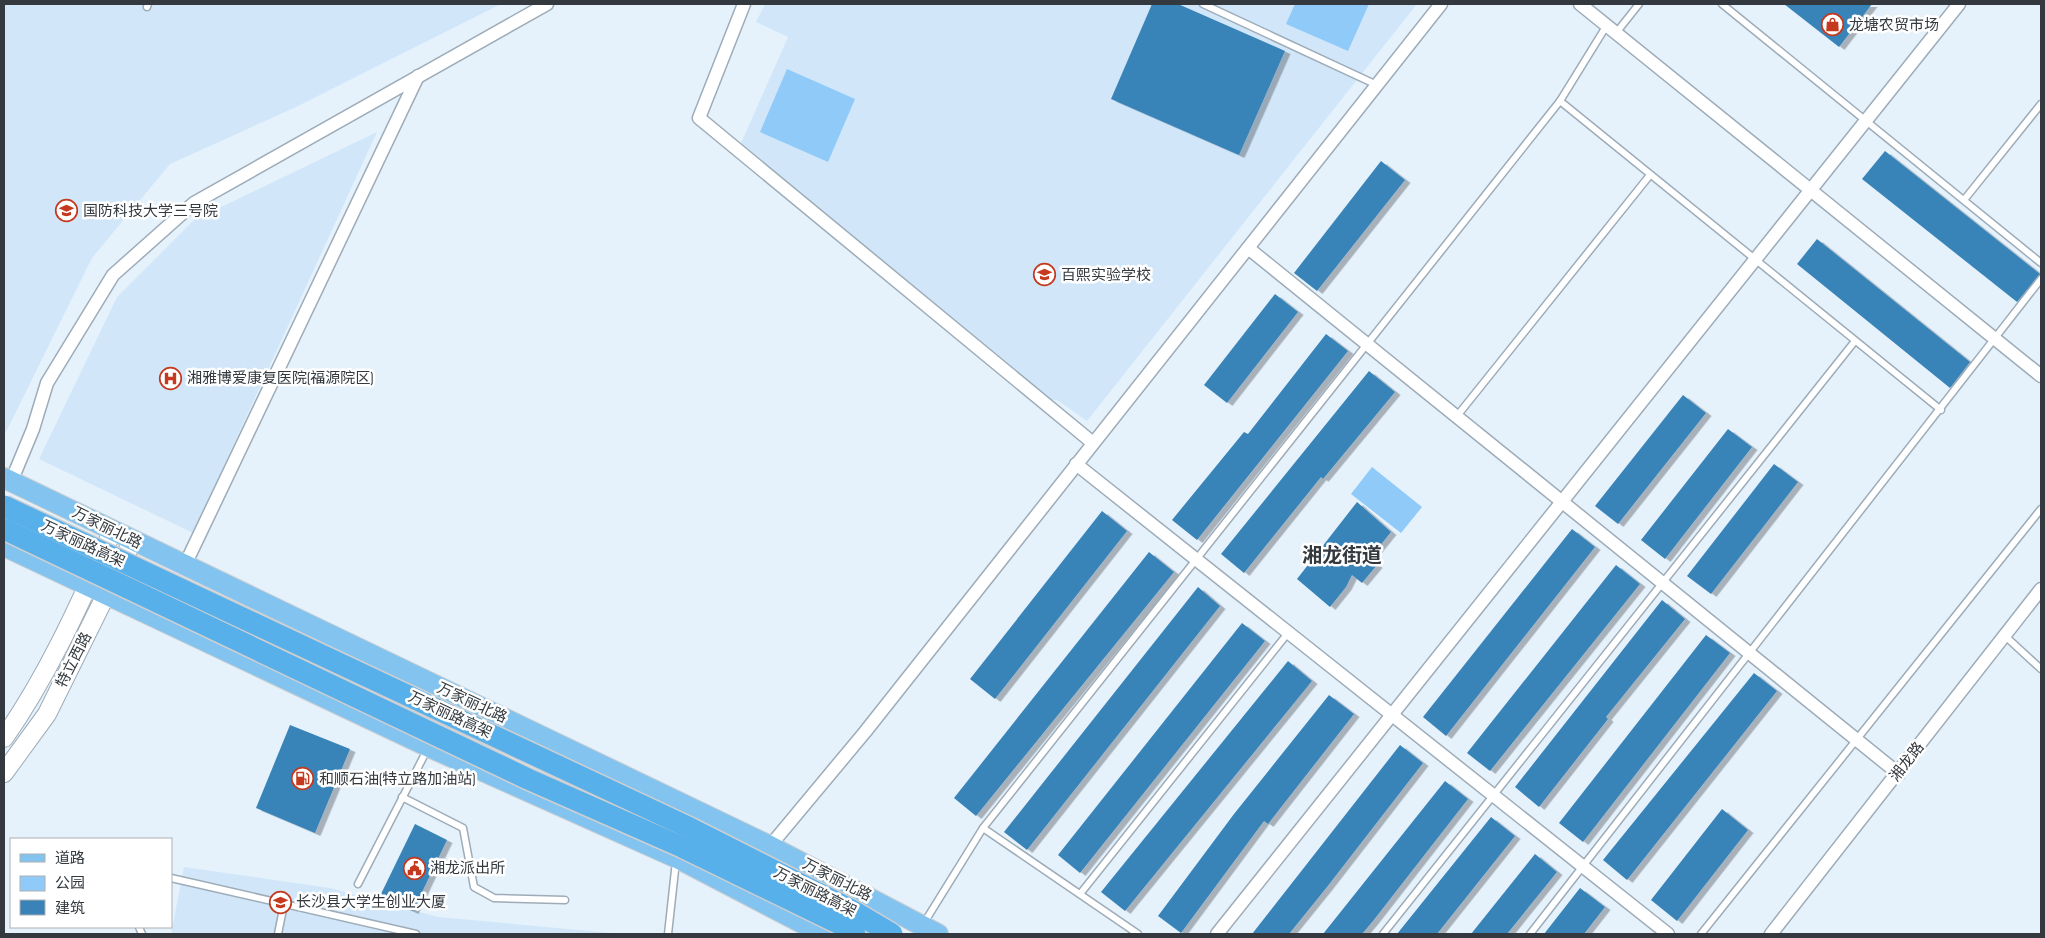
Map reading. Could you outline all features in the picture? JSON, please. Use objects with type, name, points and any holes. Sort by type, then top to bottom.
[{"type":"highway","name":"万家丽路高架","points":[[4,506],[682,824],[848,908],[892,934]]},
{"type":"highway","name":"万家丽路高架","points":[[4,529],[528,778],[682,847],[840,924],[855,934]]},
{"type":"main road","name":"万家丽北路","points":[[7,480],[770,846],[930,930]]},
{"type":"main road","name":"特立西路","points":[[4,738],[29,703],[87,587],[113,530]]},
{"type":"main road","name":"特立西路","points":[[4,773],[47,714],[107,596],[133,540]]},
{"type":"main road","points":[[4,546],[87,587],[429,747],[677,858],[823,934]]},
{"type":"street","points":[[7,480],[33,429],[48,383],[113,275],[194,203],[546,4]]},
{"type":"street","points":[[744,4],[700,118],[1093,443]]},
{"type":"street","points":[[770,846],[864,732],[1441,4]]},
{"type":"street","points":[[1580,4],[1812,189],[2041,376]]},
{"type":"street","points":[[1217,934],[1958,4]]},
{"type":"street","points":[[184,566],[418,76]]},
{"type":"street","points":[[1248,248],[1899,774]]},
{"type":"street","points":[[1076,464],[1668,934]]},
{"type":"street","name":"湘龙路","points":[[1770,934],[1899,774],[2041,589]]},
{"type":"lane","points":[[1203,4],[1377,85]]},
{"type":"lane","points":[[930,930],[983,828],[1366,343],[1560,101],[1612,29],[1639,4]]},
{"type":"lane","points":[[1722,4],[2041,263]]},
{"type":"lane","points":[[1560,101],[1941,410]]},
{"type":"lane","points":[[1964,200],[2041,104]]},
{"type":"lane","points":[[1457,416],[1650,174]]},
{"type":"lane","points":[[1530,934],[1941,410],[2041,279]]},
{"type":"lane","points":[[1384,934],[1855,340]]},
{"type":"lane","points":[[1701,934],[2041,509]]},
{"type":"lane","points":[[1080,894],[1288,633]]},
{"type":"lane","points":[[2004,635],[2041,670]]},
{"type":"lane","points":[[358,884],[429,747]]},
{"type":"lane","points":[[402,797],[463,828],[474,887],[494,898],[565,900]]},
{"type":"lane","points":[[983,828],[1138,934]]},
{"type":"lane","points":[[668,934],[677,858]]},
{"type":"lane","points":[[172,878],[416,934]]},
{"type":"lane","points":[[278,934],[284,904]]},
{"type":"shaded area","name":"国防科技大学三号院","points":[[4,4],[501,4],[294,108],[170,164],[92,258],[6,432],[4,432]]},
{"type":"shaded area","name":"百熙实验学校","points":[[765,4],[1417,4],[1087,421],[1057,400],[1036,399],[738,150],[788,37],[756,22]]},
{"type":"shaded area","name":"湘雅博爱康复医院(福源院区)","points":[[377,132],[193,533],[39,459],[117,297],[194,220]]},
{"type":"shaded area","name":"长沙县大学生创业大厦","points":[[184,867],[330,888],[438,917],[623,934],[171,934]]},
{"type":"green space","points":[[1295,4],[1369,4],[1348,51],[1286,24]]},
{"type":"green space","points":[[787,69],[855,99],[828,162],[760,132]]},
{"type":"green space","points":[[1372,467],[1422,507],[1401,533],[1351,494]]},
{"type":"building","points":[[1152,4],[1178,4],[1285,51],[1239,155],[1111,99]]},
{"type":"building","name":"龙塘农贸市场","points":[[1784,4],[1872,4],[1839,47]]},
{"type":"building","points":[[1885,151],[2040,274],[2017,302],[1862,179]]},
{"type":"building","points":[[1381,161],[1405,180],[1317,291],[1294,273]]},
{"type":"building","points":[[1817,239],[1970,362],[1950,388],[1797,264]]},
{"type":"building","points":[[1275,294],[1298,312],[1227,403],[1204,385]]},
{"type":"building","points":[[1326,334],[1348,351],[1197,540],[1172,520],[1244,432],[1248,434]]},
{"type":"building","points":[[1369,371],[1395,392],[1323,479],[1321,477],[1244,573],[1221,554]]},
{"type":"building","points":[[1683,395],[1706,413],[1618,524],[1595,506]]},
{"type":"building","points":[[1728,429],[1752,447],[1665,559],[1641,540]]},
{"type":"building","points":[[1774,464],[1798,482],[1711,594],[1687,576]]},
{"type":"building","points":[[1357,502],[1391,532],[1370,558],[1377,565],[1362,583],[1352,575],[1346,587],[1330,607],[1297,579]]},
{"type":"building","points":[[1102,511],[1127,531],[995,699],[970,679]]},
{"type":"building","points":[[1572,529],[1595,547],[1446,736],[1423,717]]},
{"type":"building","points":[[1149,552],[1174,572],[976,816],[954,798]]},
{"type":"building","points":[[1616,565],[1640,584],[1490,771],[1467,753]]},
{"type":"building","points":[[1198,587],[1220,606],[1027,850],[1004,832]]},
{"type":"building","points":[[1662,600],[1685,619],[1606,717],[1608,719],[1539,807],[1515,787]]},
{"type":"building","points":[[1242,623],[1265,641],[1080,873],[1058,855]]},
{"type":"building","points":[[1706,635],[1730,653],[1583,842],[1559,823]]},
{"type":"building","points":[[1288,661],[1312,681],[1125,911],[1101,892]]},
{"type":"building","points":[[1754,673],[1777,691],[1627,880],[1603,860]]},
{"type":"building","points":[[1329,695],[1354,714],[1268,824],[1264,821],[1181,933],[1158,916],[1234,814]]},
{"type":"building","name":"和顺石油(特立路加油站)","points":[[290,725],[350,749],[315,833],[256,808]]},
{"type":"building","points":[[1400,745],[1423,763],[1327,887],[1289,934],[1252,934]]},
{"type":"building","points":[[1445,781],[1468,799],[1373,921],[1362,934],[1323,934]]},
{"type":"building","points":[[1722,809],[1748,830],[1677,921],[1651,900]]},
{"type":"building","points":[[1491,817],[1515,836],[1437,934],[1397,934]]},
{"type":"building","name":"湘龙派出所","points":[[415,824],[447,840],[413,911],[380,896]]},
{"type":"building","points":[[1535,854],[1557,872],[1507,934],[1471,934]]},
{"type":"building","points":[[1580,888],[1605,907],[1584,934],[1544,934]]},
{"type":"place","name":"龙塘农贸市场","points":[[1833,25]]},
{"type":"place","name":"国防科技大学三号院","points":[[67,211]]},
{"type":"place","name":"百熙实验学校","points":[[1045,275]]},
{"type":"place","name":"湘雅博爱康复医院(福源院区)","points":[[171,378]]},
{"type":"place","name":"和顺石油(特立路加油站)","points":[[303,779]]},
{"type":"place","name":"湘龙派出所","points":[[414,868]]},
{"type":"place","name":"长沙县大学生创业大厦","points":[[280,902]]},
{"type":"district","name":"湘龙街道","points":[[1342,556]]}]
